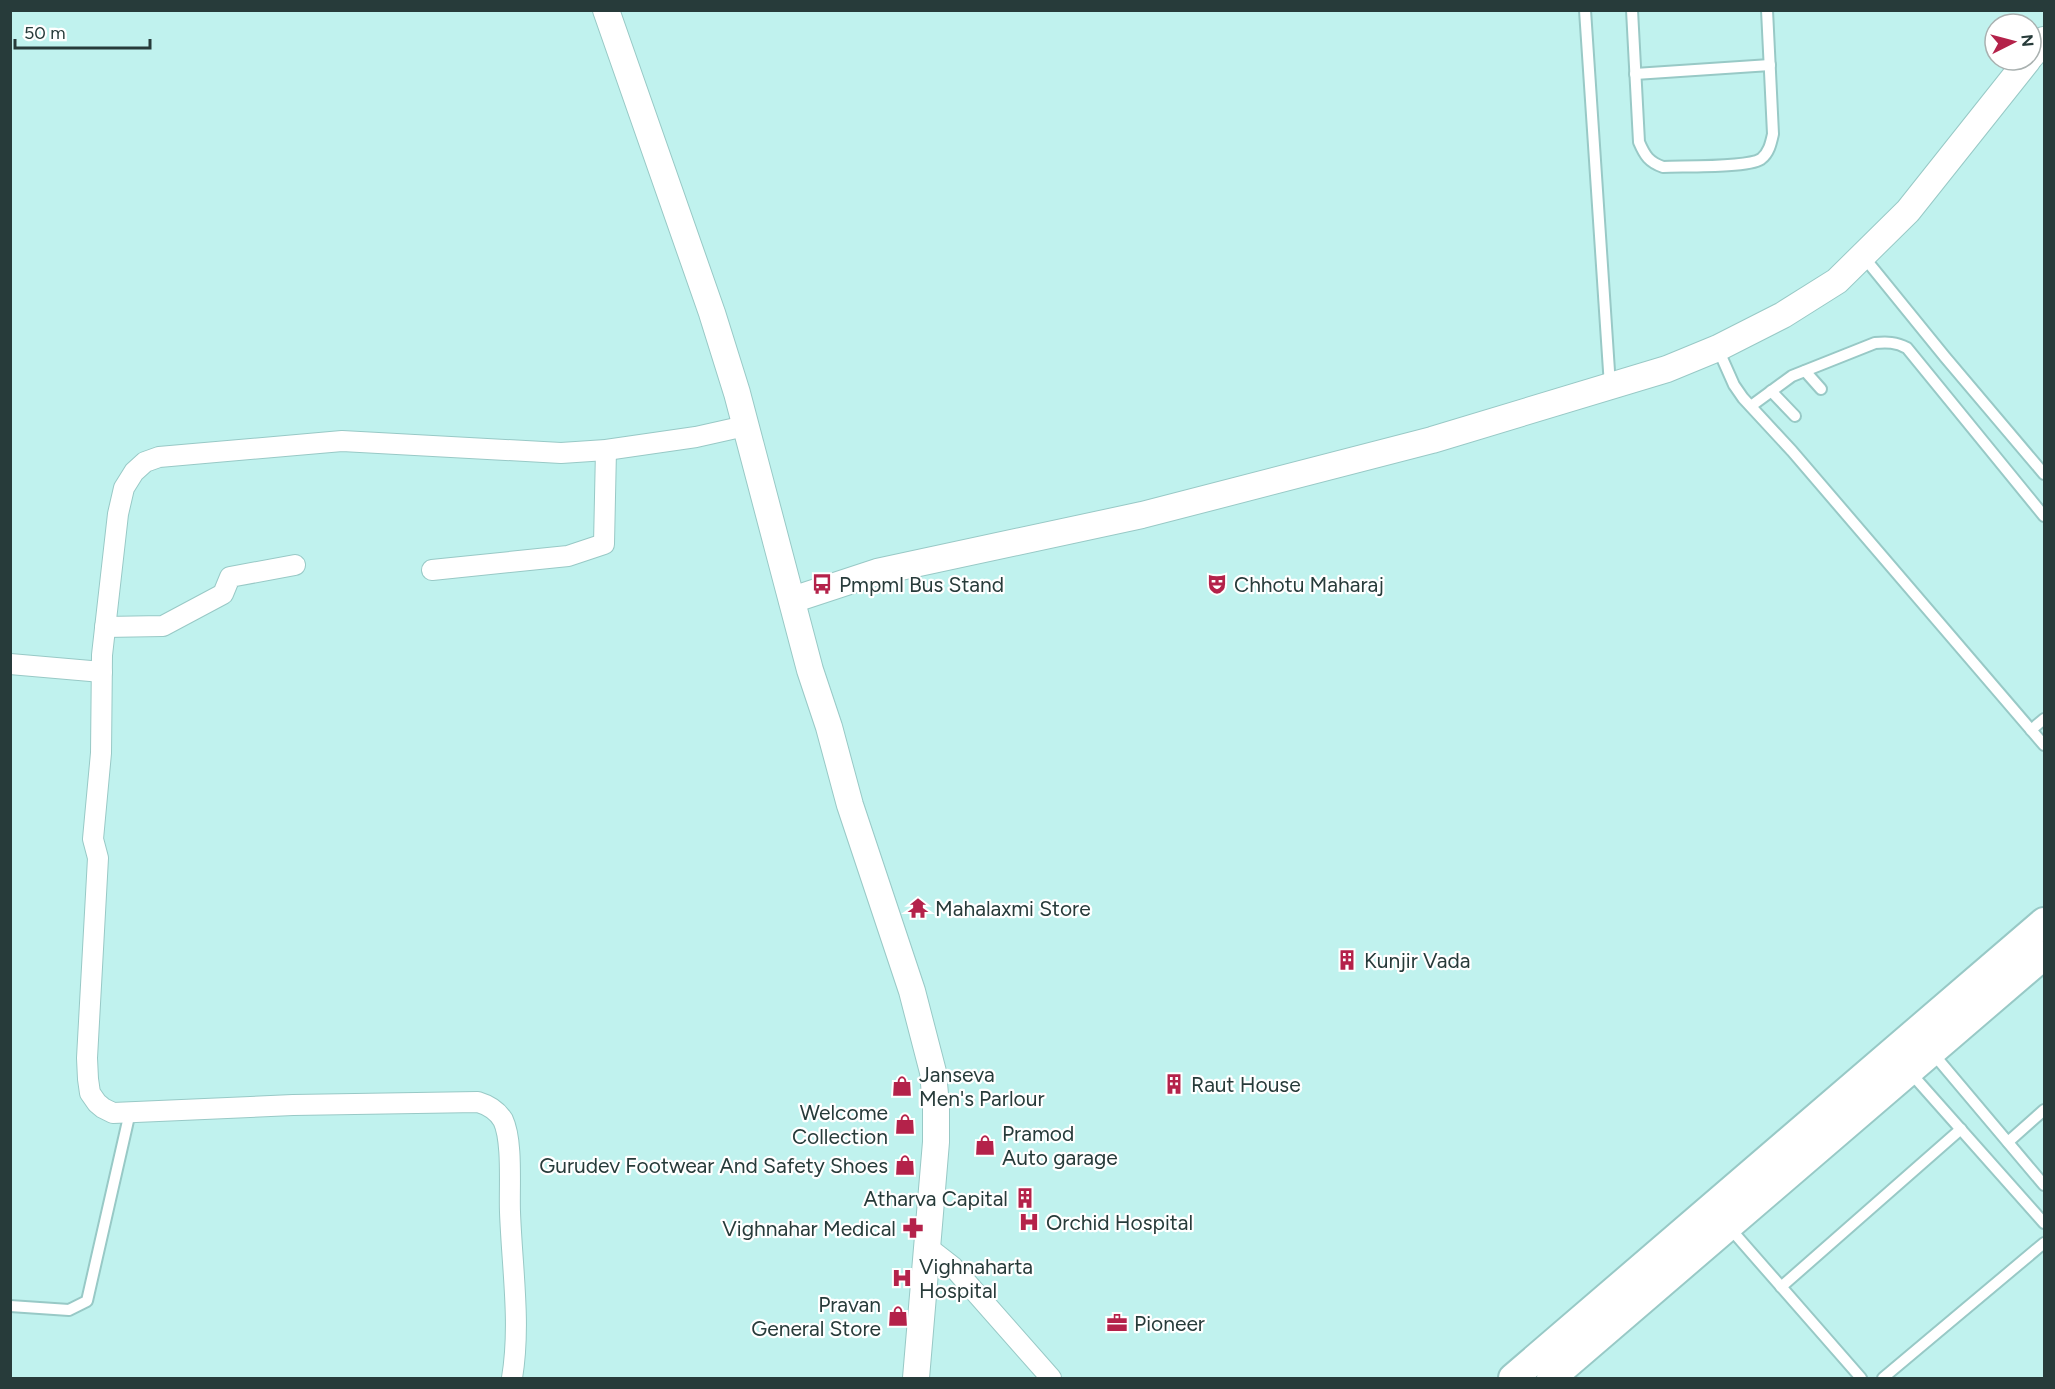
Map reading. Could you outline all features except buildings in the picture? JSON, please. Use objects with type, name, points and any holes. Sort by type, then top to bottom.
[{"type":"main road","points":[[1513,1378],[1720,1216],[1901,1062],[2044,922]]},
{"type":"main road","points":[[1924,1042],[2044,955]]},
{"type":"main road","points":[[1551,1378],[1720,1216]]},
{"type":"street","points":[[606,10],[712,313],[745,426],[810,670],[830,727],[850,805],[912,992],[933,1072],[936,1142],[916,1378]]},
{"type":"street","points":[[792,600],[877,572],[1142,515],[1432,440],[1667,369],[1718,348],[1792,310],[1837,281],[1908,211],[2018,72]]},
{"type":"street","points":[[512,1378],[516,1318],[508,1153],[503,1121],[489,1106],[478,1102],[443,1102],[293,1105],[113,1113],[103,1108],[90,1093],[87,1058],[98,858],[93,839],[101,753],[105,627],[117,514],[124,488],[134,472],[145,462],[159,457],[342,441],[561,453],[606,450],[696,437],[745,426]]},
{"type":"street","points":[[432,570],[568,555],[604,544],[606,450]]},
{"type":"street","points":[[105,627],[164,626],[223,594],[230,578],[295,565]]},
{"type":"street","points":[[10,664],[102,672]]},
{"type":"street","points":[[926,1246],[953,1267],[1051,1378]]},
{"type":"lane","points":[[1585,10],[1610,386]]},
{"type":"lane","points":[[1632,10],[1639,142],[1646,157],[1663,167],[1747,164],[1761,159],[1770,148],[1773,134],[1767,10]]},
{"type":"lane","points":[[1635,74],[1770,65]]},
{"type":"lane","points":[[1863,256],[2044,474]]},
{"type":"lane","points":[[1751,406],[1792,376],[1805,370],[1875,343],[1900,344],[1907,348],[2044,516]]},
{"type":"lane","points":[[1718,348],[1734,386],[2044,746]]},
{"type":"lane","points":[[1805,370],[1821,389]]},
{"type":"lane","points":[[1771,391],[1795,416]]},
{"type":"lane","points":[[2031,730],[2044,718]]},
{"type":"lane","points":[[1924,1042],[2044,1185]]},
{"type":"lane","points":[[1901,1062],[2044,1223]]},
{"type":"lane","points":[[2008,1142],[2044,1110]]},
{"type":"lane","points":[[10,1306],[69,1310],[87,1301],[130,1112]]},
{"type":"lane","points":[[1781,1287],[1960,1129]]},
{"type":"lane","points":[[1720,1216],[1861,1378]]},
{"type":"lane","points":[[1882,1378],[2044,1243]]},
{"type":"place","name":"Pmpml Bus Stand","points":[[822,584]]},
{"type":"place","name":"Chhotu Maharaj","points":[[1217,584]]},
{"type":"place","name":"Mahalaxmi Store","points":[[918,908]]},
{"type":"place","name":"Kunjir Vada","points":[[1347,960]]},
{"type":"place","name":"Raut House","points":[[1174,1084]]},
{"type":"place","name":"Janseva Men's Parlour","points":[[902,1086]]},
{"type":"place","name":"Welcome Collection","points":[[905,1124]]},
{"type":"place","name":"Pramod Auto garage","points":[[985,1145]]},
{"type":"place","name":"Gurudev Footwear And Safety Shoes","points":[[905,1165]]},
{"type":"place","name":"Atharva Capital","points":[[1025,1198]]},
{"type":"place","name":"Orchid Hospital","points":[[1029,1222]]},
{"type":"place","name":"Vighnahar Medical","points":[[913,1228]]},
{"type":"place","name":"Vighnaharta Hospital","points":[[902,1278]]},
{"type":"place","name":"Pravan General Store","points":[[898,1316]]},
{"type":"place","name":"Pioneer","points":[[1117,1323]]}]
